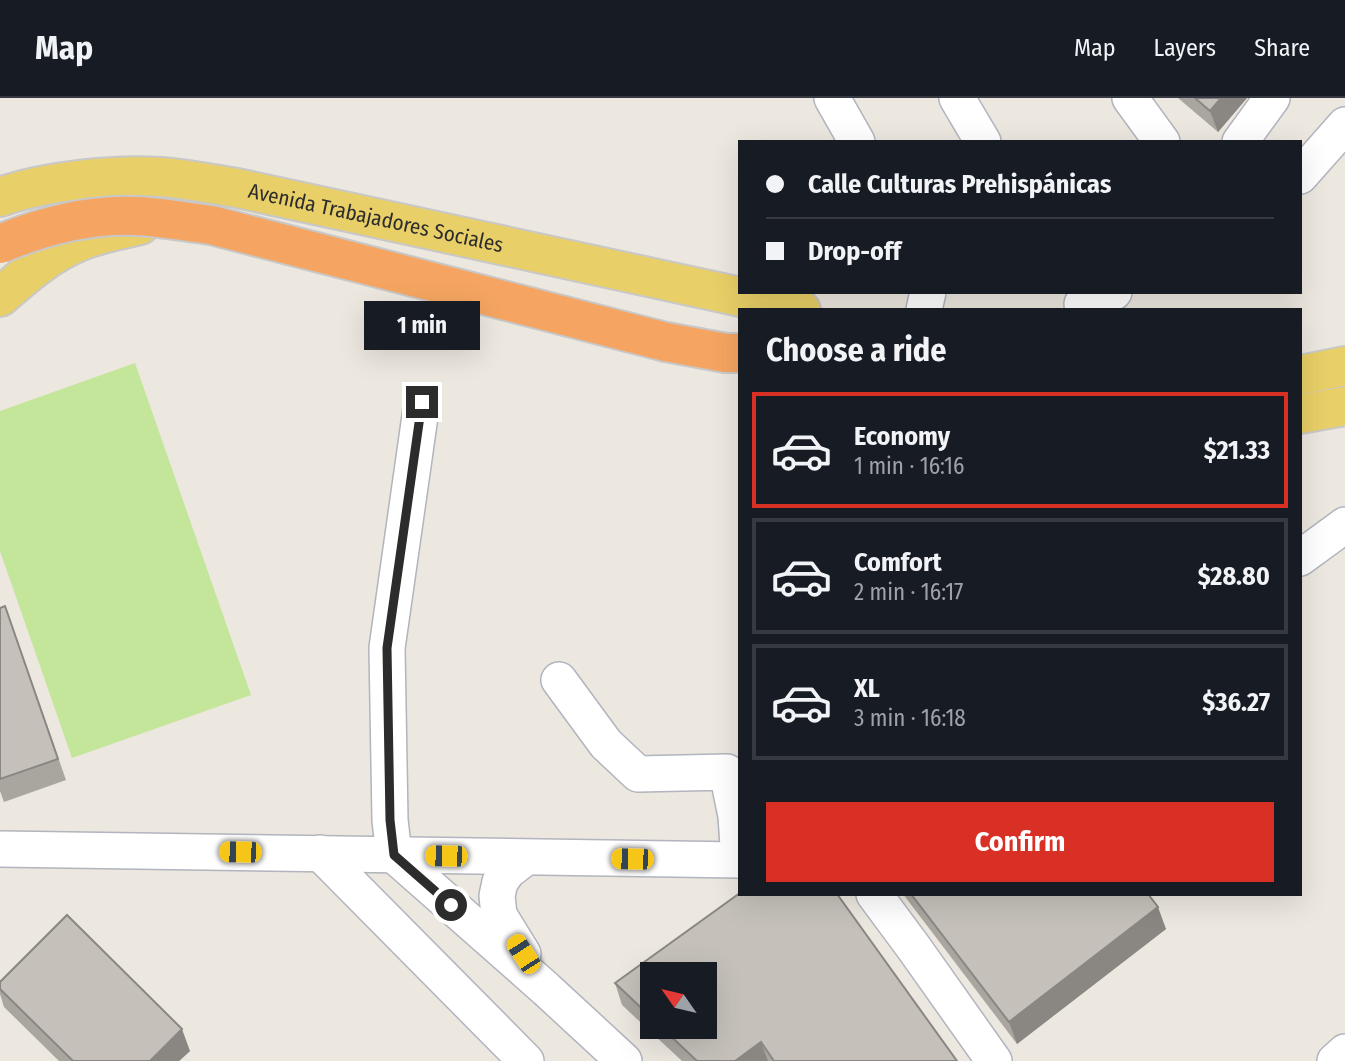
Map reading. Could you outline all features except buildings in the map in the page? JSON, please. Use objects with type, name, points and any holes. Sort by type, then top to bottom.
[{"type":"highway","points":[[0,244],[77,220],[116,216],[164,218],[211,225],[666,342],[738,353]]},
{"type":"main road","name":"Avenida Trabajadores Sociales","points":[[0,197],[45,186],[122,177],[162,177],[237,188],[758,305],[784,308]]},
{"type":"main road","points":[[0,297],[37,266],[80,241],[142,225],[237,188]]},
{"type":"main road","points":[[1302,375],[1345,366]]},
{"type":"main road","points":[[1302,414],[1345,406]]},
{"type":"street","points":[[832,98],[856,140]]},
{"type":"street","points":[[957,98],[982,140]]},
{"type":"street","points":[[1130,98],[1162,140]]},
{"type":"street","points":[[1241,140],[1272,98]]},
{"type":"street","points":[[1302,174],[1345,125]]},
{"type":"street","points":[[1081,302],[1107,294]]},
{"type":"street","points":[[422,402],[387,648],[390,820],[394,855],[547,989],[624,1061]]},
{"type":"street","points":[[1302,557],[1345,525]]},
{"type":"street","points":[[558,680],[606,744],[638,774],[727,772],[736,816],[738,845]]},
{"type":"street","points":[[0,849],[738,860]]},
{"type":"street","points":[[320,853],[526,1061]]},
{"type":"street","points":[[525,858],[508,871],[500,883],[497,896],[499,915],[547,989]]},
{"type":"street","points":[[875,896],[994,1061]]},
{"type":"street","points":[[1335,1061],[1345,1052]]},
{"type":"green space","points":[[135,363],[251,695],[72,758],[0,551],[0,411]]},
{"type":"route","points":[[422,402],[387,648],[390,820],[394,855],[451,905]]}]
